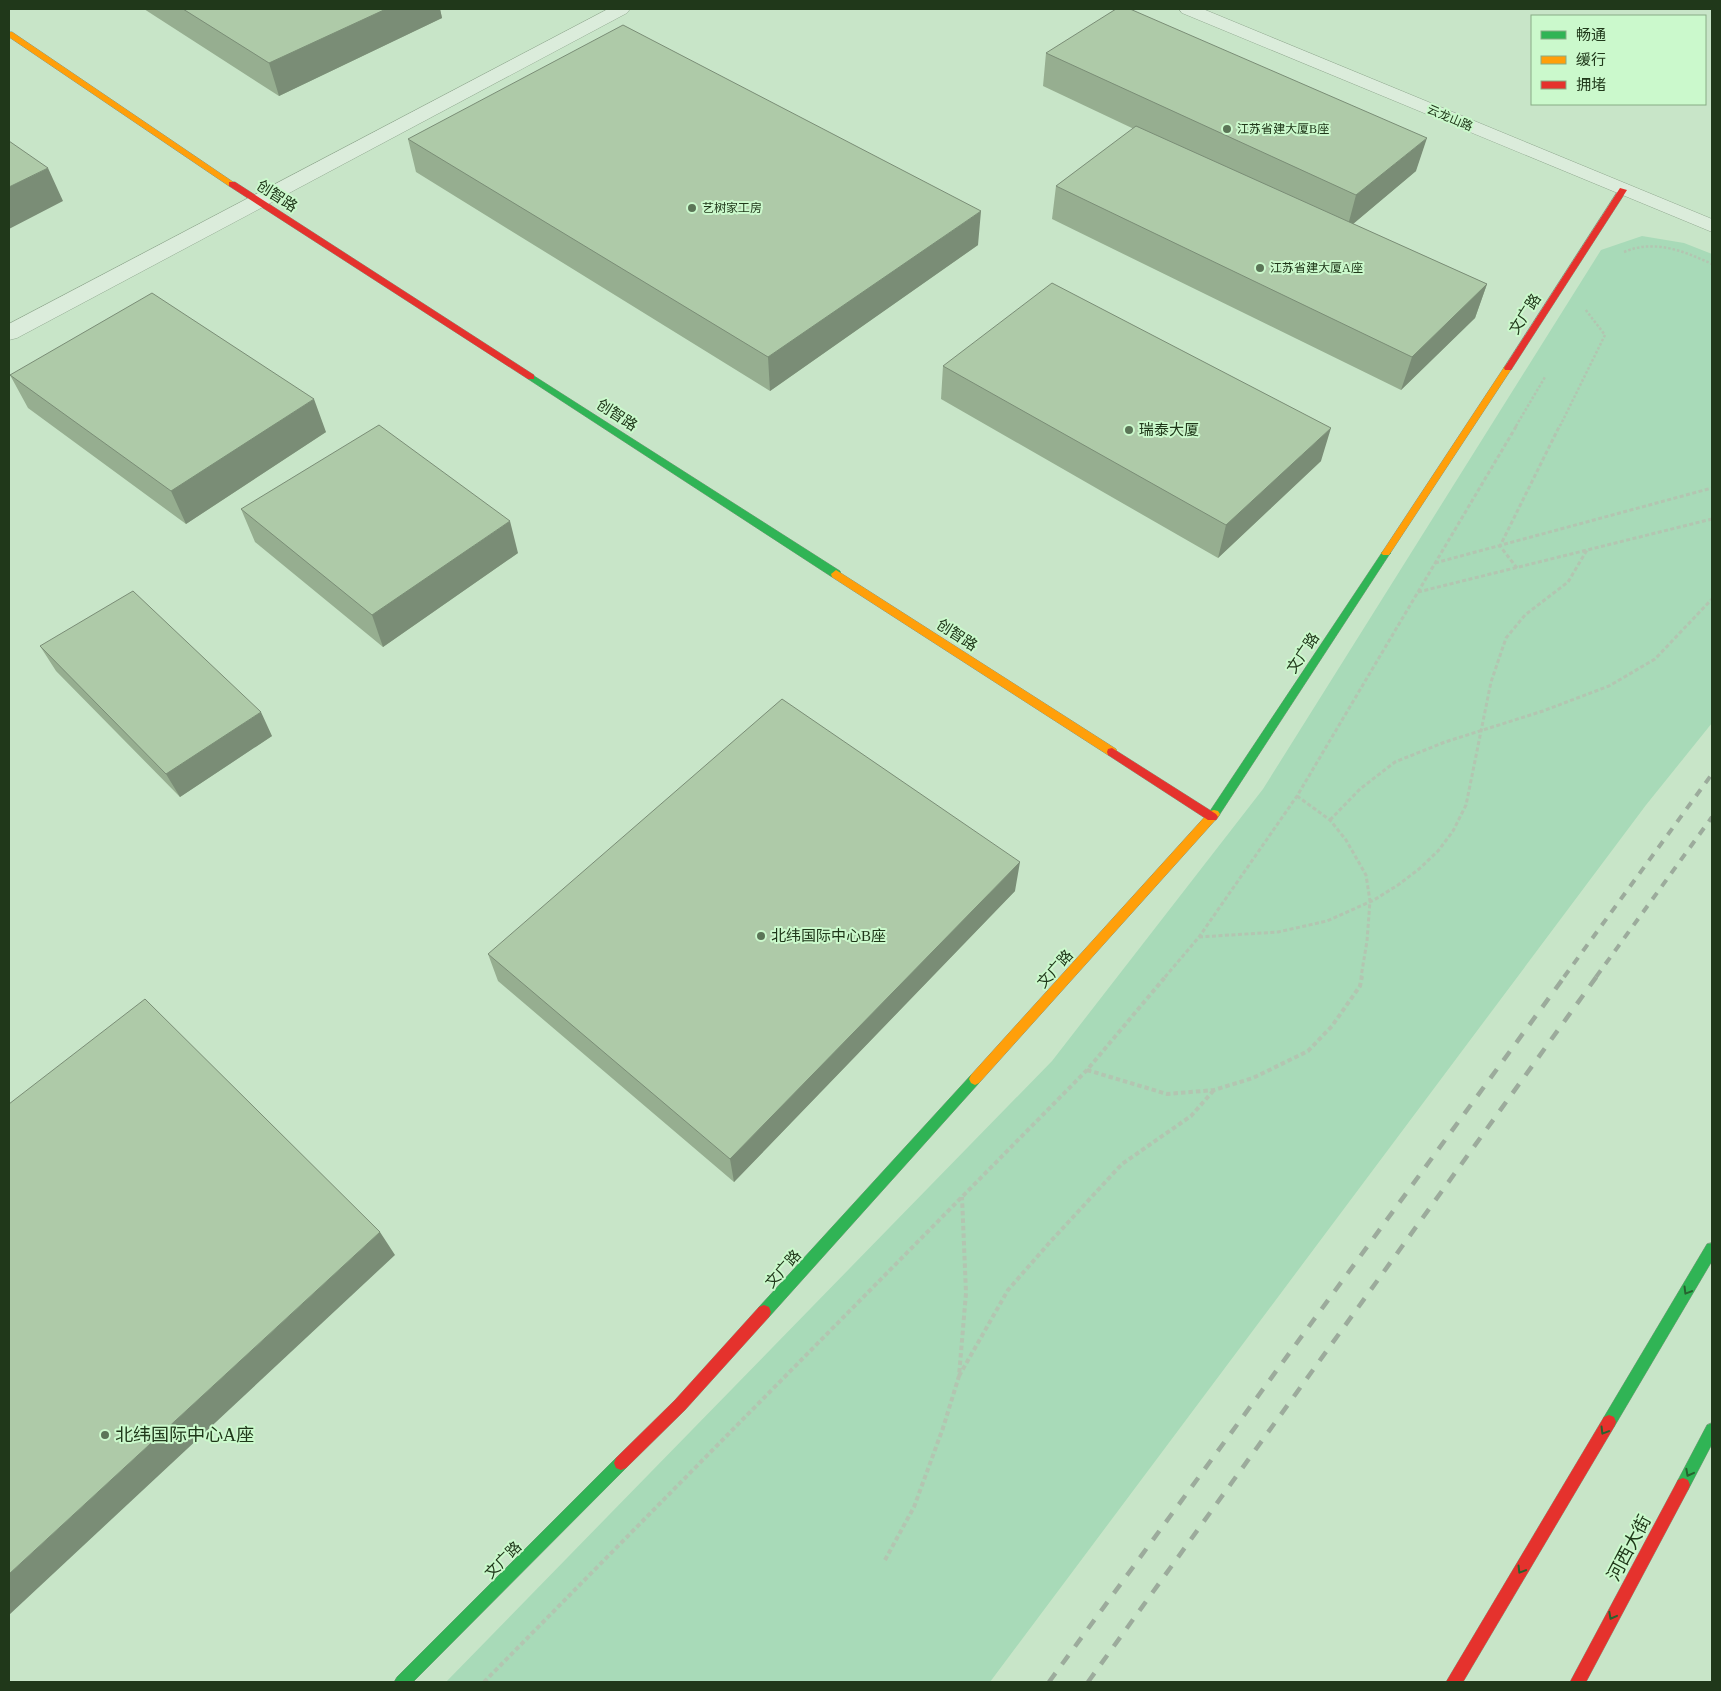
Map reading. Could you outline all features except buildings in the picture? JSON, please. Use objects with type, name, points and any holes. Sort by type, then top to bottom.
[{"type":"street","points":[[9,333],[621,9]]},
{"type":"street","name":"云龙山路","points":[[1188,9],[1712,226]]},
{"type":"street","name":"创智路","points":[[9,34],[258,201],[1212,817]]},
{"type":"street","name":"文广路","points":[[402,1682],[680,1405],[1212,817],[1431,486],[1623,190]]},
{"type":"street","points":[[1454,1682],[1712,1249]]},
{"type":"street","name":"河西大街","points":[[1578,1682],[1712,1430]]},
{"type":"path","points":[[1500,546],[1605,335],[1585,309]]},
{"type":"path","points":[[1435,564],[1712,488]]},
{"type":"path","points":[[1418,593],[1712,519]]},
{"type":"path","points":[[1500,546],[1518,568]]},
{"type":"path","points":[[1199,938],[1257,935],[1306,927],[1348,912],[1412,875],[1446,842],[1464,810],[1482,730],[1482,716],[1489,685],[1507,636],[1516,622],[1566,584],[1586,550]]},
{"type":"path","points":[[1330,820],[1360,789],[1395,762],[1445,742],[1543,711],[1609,686],[1655,659],[1712,599]]},
{"type":"path","points":[[1087,1070],[1167,1094],[1214,1090],[1253,1078],[1308,1051],[1332,1026],[1360,986],[1367,941],[1370,901],[1366,874],[1346,840],[1330,820],[1297,796]]},
{"type":"path","points":[[958,1376],[1008,1290],[1050,1242],[1122,1164],[1191,1116],[1214,1090]]},
{"type":"path","points":[[885,1560],[914,1507],[943,1428],[958,1376],[966,1293],[962,1197]]},
{"type":"green space","points":[[1642,236],[1684,243],[1712,254],[1712,723],[1646,805],[990,1682],[446,1682],[1052,1061],[1263,789],[1601,250]]},
{"type":"railway","points":[[1564,977],[1712,774]]},
{"type":"railway","points":[[1596,977],[1712,817]]},
{"type":"railway","points":[[1049,1682],[1565,976]]},
{"type":"railway","points":[[1088,1682],[1597,976]]},
{"type":"traffic: fast","points":[[531,377],[836,574]]},
{"type":"traffic: fast","points":[[1214,814],[1386,553]]},
{"type":"traffic: fast","points":[[764,1312],[975,1079]]},
{"type":"traffic: fast","points":[[1609,1422],[1712,1249]]},
{"type":"traffic: fast","points":[[1683,1485],[1712,1430]]},
{"type":"traffic: fast","points":[[402,1682],[621,1463]]},
{"type":"traffic: slow","points":[[9,34],[232,184]]},
{"type":"traffic: slow","points":[[1386,553],[1508,368]]},
{"type":"traffic: slow","points":[[836,574],[1112,752]]},
{"type":"traffic: slow","points":[[975,1079],[1214,814]]},
{"type":"traffic: jam","points":[[232,184],[531,377]]},
{"type":"traffic: jam","points":[[1508,368],[1623,190]]},
{"type":"traffic: jam","points":[[1112,752],[1212,817]]},
{"type":"traffic: jam","points":[[621,1463],[680,1405],[764,1312]]},
{"type":"traffic: jam","points":[[1454,1682],[1609,1422]]},
{"type":"traffic: jam","points":[[1578,1682],[1683,1485]]},
{"type":"place","name":"江苏省建大厦B座","points":[[1227,129]]},
{"type":"place","name":"艺树家工房","points":[[692,208]]},
{"type":"place","name":"江苏省建大厦A座","points":[[1260,268]]},
{"type":"place","name":"瑞泰大厦","points":[[1129,430]]},
{"type":"place","name":"北纬国际中心B座","points":[[761,936]]},
{"type":"place","name":"北纬国际中心A座","points":[[105,1435]]}]
